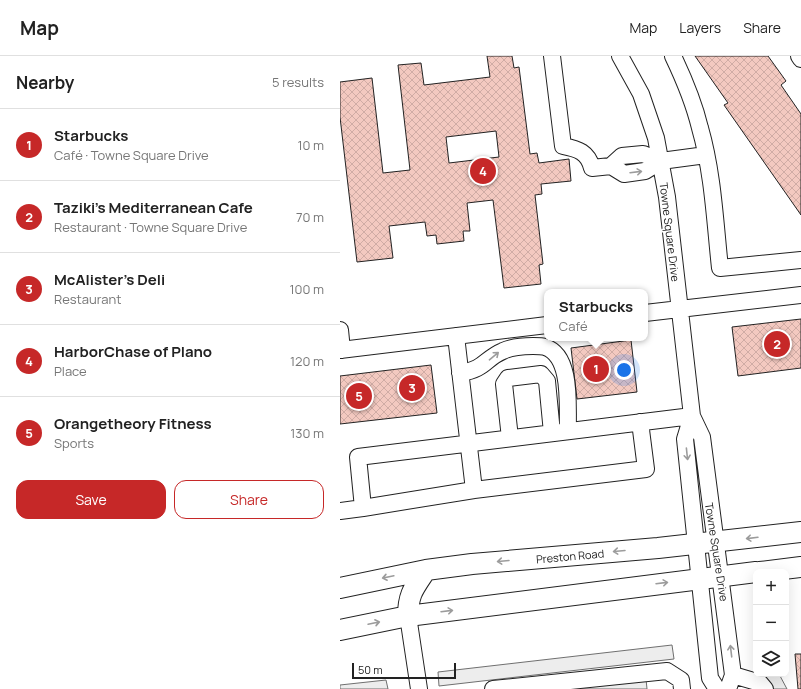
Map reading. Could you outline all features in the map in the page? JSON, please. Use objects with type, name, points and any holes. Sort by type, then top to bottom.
[{"type":"main road","name":"Preston Road","points":[[340,588],[426,570],[472,564],[717,542],[801,532]]},
{"type":"main road","points":[[785,569],[801,567]]},
{"type":"main road","points":[[408,616],[408,601],[414,588],[426,570]]},
{"type":"main road","points":[[340,630],[408,616],[753,572]]},
{"type":"street","points":[[552,56],[563,146],[578,149],[590,159],[592,168],[611,166],[624,174],[645,171],[661,161],[706,155]]},
{"type":"street","name":"Towne Square Drive","points":[[620,56],[641,94],[656,138],[661,161],[692,416],[702,437],[717,542],[731,682]]},
{"type":"street","points":[[673,56],[683,76],[700,128],[706,155],[720,268],[801,260]]},
{"type":"street","points":[[648,313],[801,295]]},
{"type":"street","points":[[340,330],[341,350],[544,325]]},
{"type":"street","points":[[456,336],[474,490]]},
{"type":"street","points":[[460,373],[477,370],[496,354],[505,349],[530,346],[546,347],[556,354],[564,367],[567,390],[568,431]]},
{"type":"street","points":[[510,438],[504,384],[508,378],[541,374],[547,381],[552,433]]},
{"type":"street","points":[[364,508],[358,457],[692,416]]},
{"type":"street","name":"Towne Square Drive","points":[[692,416],[685,439],[710,678],[717,689]]},
{"type":"street","points":[[340,511],[474,490],[646,469],[640,422]]},
{"type":"street","points":[[408,616],[419,689]]},
{"type":"street","points":[[493,689],[667,671],[681,680],[682,689]]},
{"type":"street","points":[[731,682],[760,682],[765,689]]},
{"type":"shaded area","points":[[672,645],[674,659],[439,686],[438,672]]},
{"type":"shaded area","points":[[781,677],[787,689],[761,689],[766,678]]},
{"type":"shaded area","points":[[646,679],[647,689],[553,689]]},
{"type":"shaded area","points":[[386,680],[388,689],[340,689],[340,685]]},
{"type":"building","points":[[487,56],[512,56],[514,68],[519,67],[530,154],[537,153],[539,163],[569,159],[571,181],[541,184],[542,194],[535,195],[543,264],[539,265],[541,284],[504,288],[493,200],[467,203],[470,231],[463,231],[464,241],[437,244],[436,235],[427,236],[425,222],[389,226],[393,258],[357,262],[340,117],[340,82],[372,78],[383,173],[410,170],[398,65],[421,63],[424,85],[490,77]],"holes":[[[496,131],[499,157],[449,163],[446,137]]]},
{"type":"building","points":[[695,56],[768,56],[786,81],[781,85],[801,114],[801,215],[724,105],[728,103]]},
{"type":"building","points":[[801,319],[801,368],[738,376],[732,327]]},
{"type":"building","points":[[631,341],[637,392],[577,399],[571,348]]},
{"type":"building","points":[[431,365],[437,413],[340,424],[340,376]]},
{"type":"building","points":[[795,654],[801,654],[801,689],[798,689]]},
{"type":"place","name":"HarborChase of Plano","points":[[483,171]]},
{"type":"place","name":"Taziki's Mediterranean Cafe","points":[[777,344]]},
{"type":"place","name":"Starbucks","points":[[596,369]]},
{"type":"place","name":"McAlister's Deli","points":[[412,388]]},
{"type":"place","name":"Orangetheory Fitness","points":[[359,396]]}]
